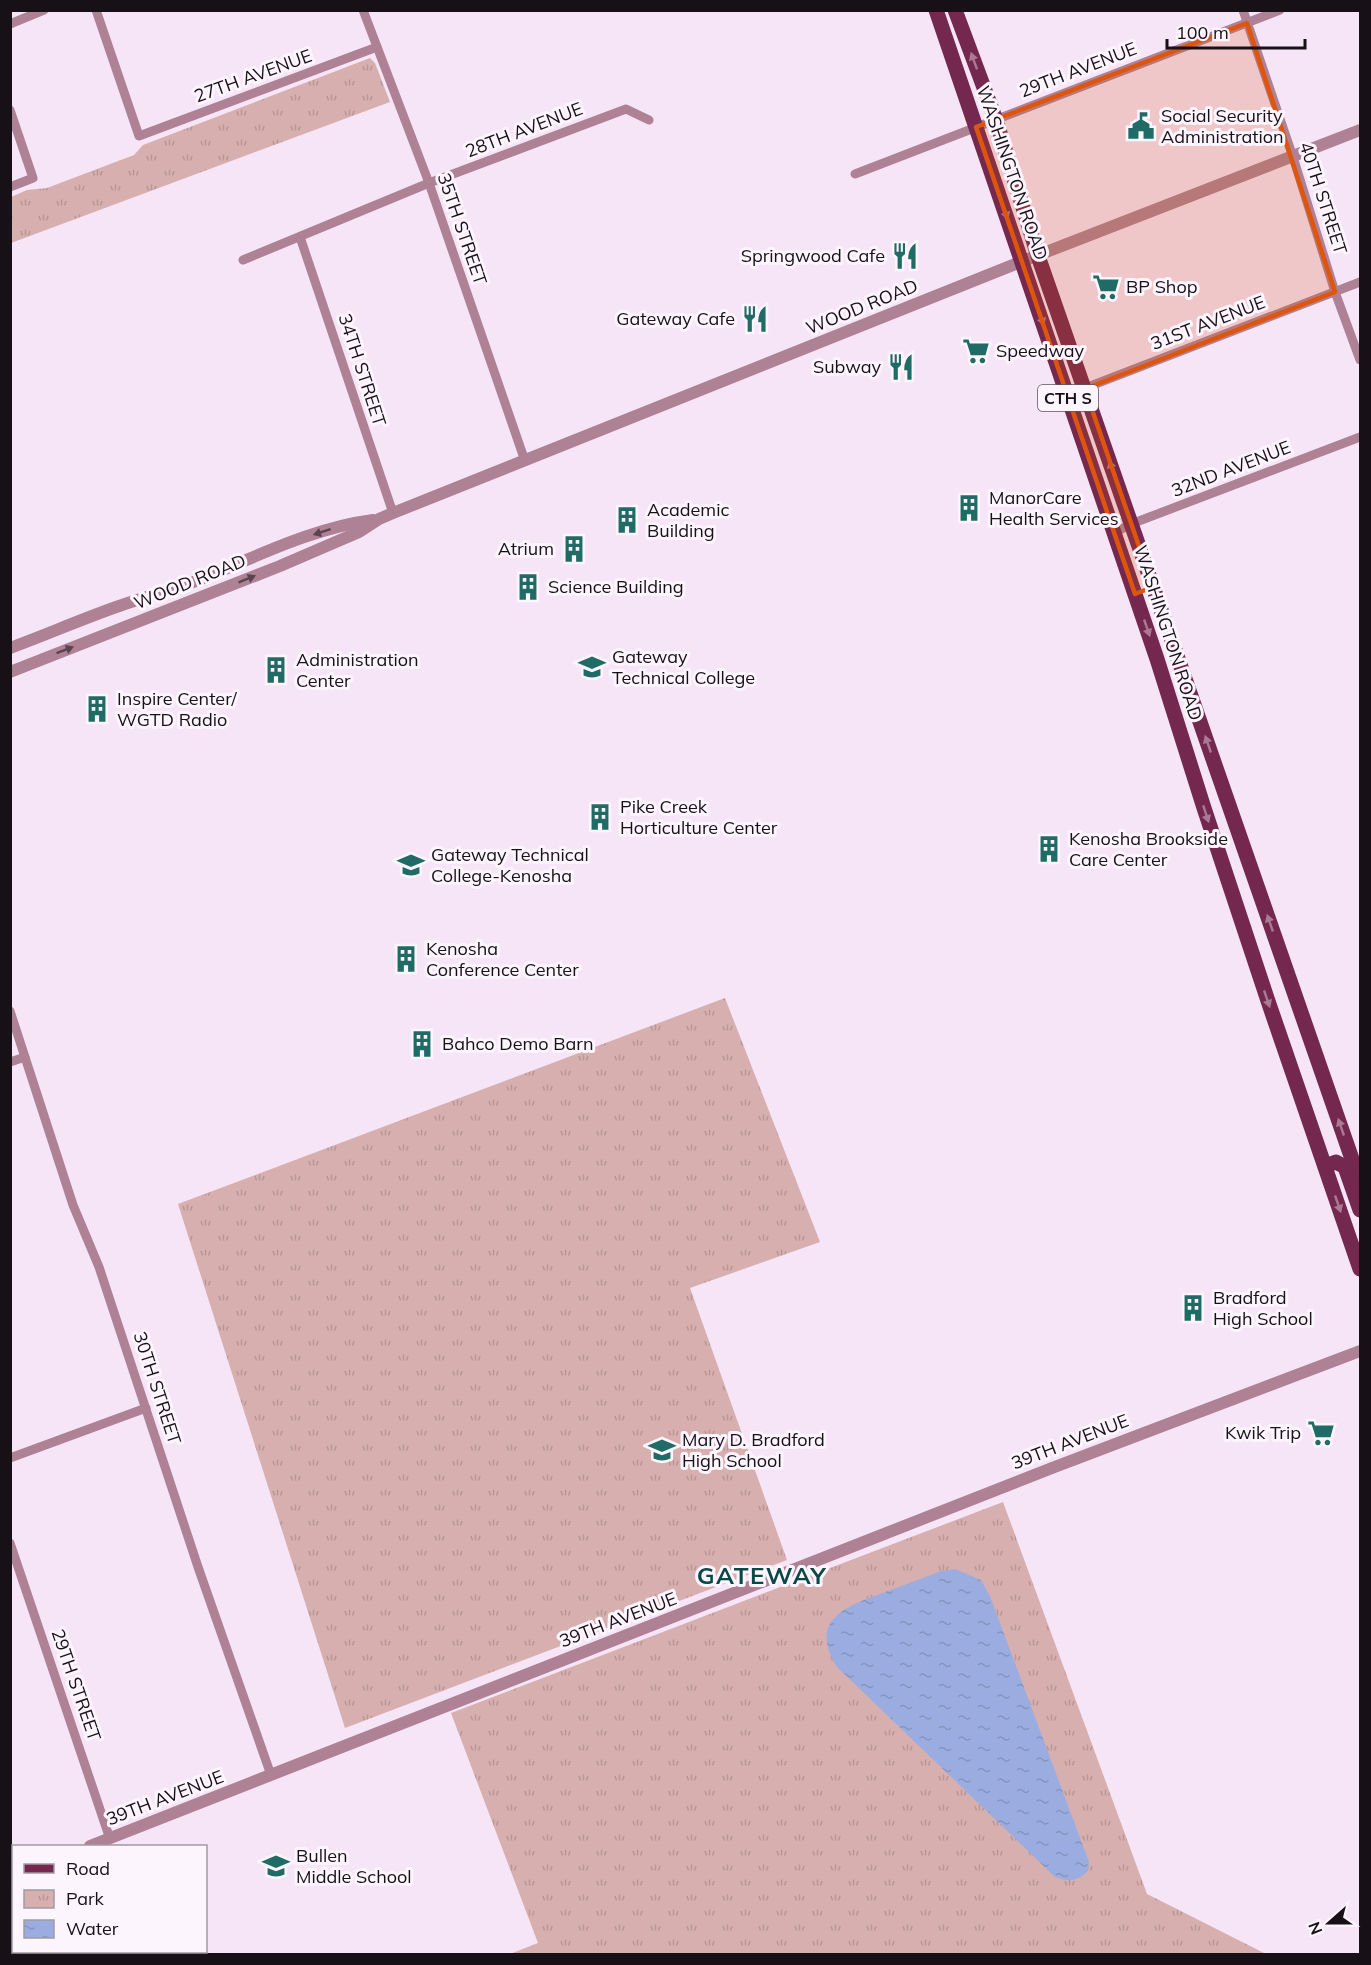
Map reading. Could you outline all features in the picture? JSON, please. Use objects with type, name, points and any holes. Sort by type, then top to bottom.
[{"type":"main road","name":"WASHINGTON ROAD","points":[[936,10],[1023,261],[1360,1269]]},
{"type":"main road","name":"WASHINGTON ROAD","points":[[956,10],[996,120],[1038,256],[1360,1182]]},
{"type":"main road","points":[[1135,594],[1153,587]]},
{"type":"main road","points":[[1325,1166],[1336,1162],[1345,1167],[1360,1210]]},
{"type":"street","points":[[10,24],[44,10]]},
{"type":"street","name":"27TH AVENUE","points":[[96,10],[140,136],[377,47]]},
{"type":"street","name":"35TH STREET","points":[[363,10],[429,183],[525,461]]},
{"type":"street","name":"40TH STREET","points":[[1243,10],[1293,157],[1335,292],[1360,360]]},
{"type":"street","name":"29TH AVENUE","points":[[855,174],[1280,10]]},
{"type":"street","name":"28TH AVENUE","points":[[243,260],[429,183],[626,109],[649,120]]},
{"type":"street","points":[[10,110],[33,178],[10,187]]},
{"type":"street","name":"WOOD ROAD","points":[[10,672],[280,566],[359,532],[393,513],[1023,261],[1360,130]]},
{"type":"street","name":"34TH STREET","points":[[300,237],[393,513]]},
{"type":"street","name":"31ST AVENUE","points":[[1067,395],[1360,282]]},
{"type":"street","name":"32ND AVENUE","points":[[1114,533],[1131,524],[1360,437]]},
{"type":"street","name":"WOOD ROAD","points":[[10,648],[118,606],[197,580],[322,531],[351,523],[379,519]]},
{"type":"street","name":"30TH STREET","points":[[10,1011],[73,1205],[99,1267],[198,1567],[271,1775]]},
{"type":"street","points":[[10,1062],[25,1057]]},
{"type":"street","name":"39TH AVENUE","points":[[93,1845],[1052,1468],[1360,1351]]},
{"type":"street","points":[[10,1458],[146,1408]]},
{"type":"street","name":"29TH STREET","points":[[10,1543],[110,1839]]},
{"type":"highlighted area","points":[[1247,23],[1335,292],[1085,389],[1153,587],[1135,594],[1023,261],[976,127]]},
{"type":"green space","points":[[370,58],[375,63],[390,102],[11,243],[11,197],[27,190],[47,188],[134,155],[143,145]]},
{"type":"green space","points":[[725,998],[820,1242],[690,1288],[787,1560],[345,1728],[178,1204]]},
{"type":"green space","points":[[1003,1502],[1147,1894],[1266,1954],[510,1954],[538,1943],[451,1713]]},
{"type":"water","points":[[955,1569],[981,1580],[990,1596],[1089,1862],[1088,1871],[1076,1879],[1064,1880],[1055,1877],[837,1667],[829,1651],[826,1637],[829,1626],[845,1609],[941,1571]]},
{"type":"place","name":"Social Security Administration","points":[[1141,126]]},
{"type":"place","name":"Springwood Cafe","points":[[905,256]]},
{"type":"place","name":"BP Shop","points":[[1106,287]]},
{"type":"place","name":"Gateway Cafe","points":[[755,319]]},
{"type":"place","name":"Speedway","points":[[976,351]]},
{"type":"place","name":"Subway","points":[[901,367]]},
{"type":"place","name":"ManorCare Health Services","points":[[969,508]]},
{"type":"place","name":"Academic Building","points":[[627,520]]},
{"type":"place","name":"Atrium","points":[[574,549]]},
{"type":"place","name":"Science Building","points":[[528,587]]},
{"type":"place","name":"Gateway Technical College","points":[[592,667]]},
{"type":"place","name":"Administration Center","points":[[276,670]]},
{"type":"place","name":"Inspire Center/ WGTD Radio","points":[[97,709]]},
{"type":"place","name":"Pike Creek Horticulture Center","points":[[600,817]]},
{"type":"place","name":"Kenosha Brookside Care Center","points":[[1049,849]]},
{"type":"place","name":"Gateway Technical College-Kenosha","points":[[411,865]]},
{"type":"place","name":"Kenosha Conference Center","points":[[406,959]]},
{"type":"place","name":"Bahco Demo Barn","points":[[422,1044]]},
{"type":"place","name":"Bradford High School","points":[[1193,1308]]},
{"type":"place","name":"Kwik Trip","points":[[1321,1433]]},
{"type":"place","name":"Mary D. Bradford High School","points":[[662,1450]]},
{"type":"place","name":"Bullen Middle School","points":[[276,1866]]},
{"type":"district","name":"GATEWAY","points":[[762,1576]]}]
